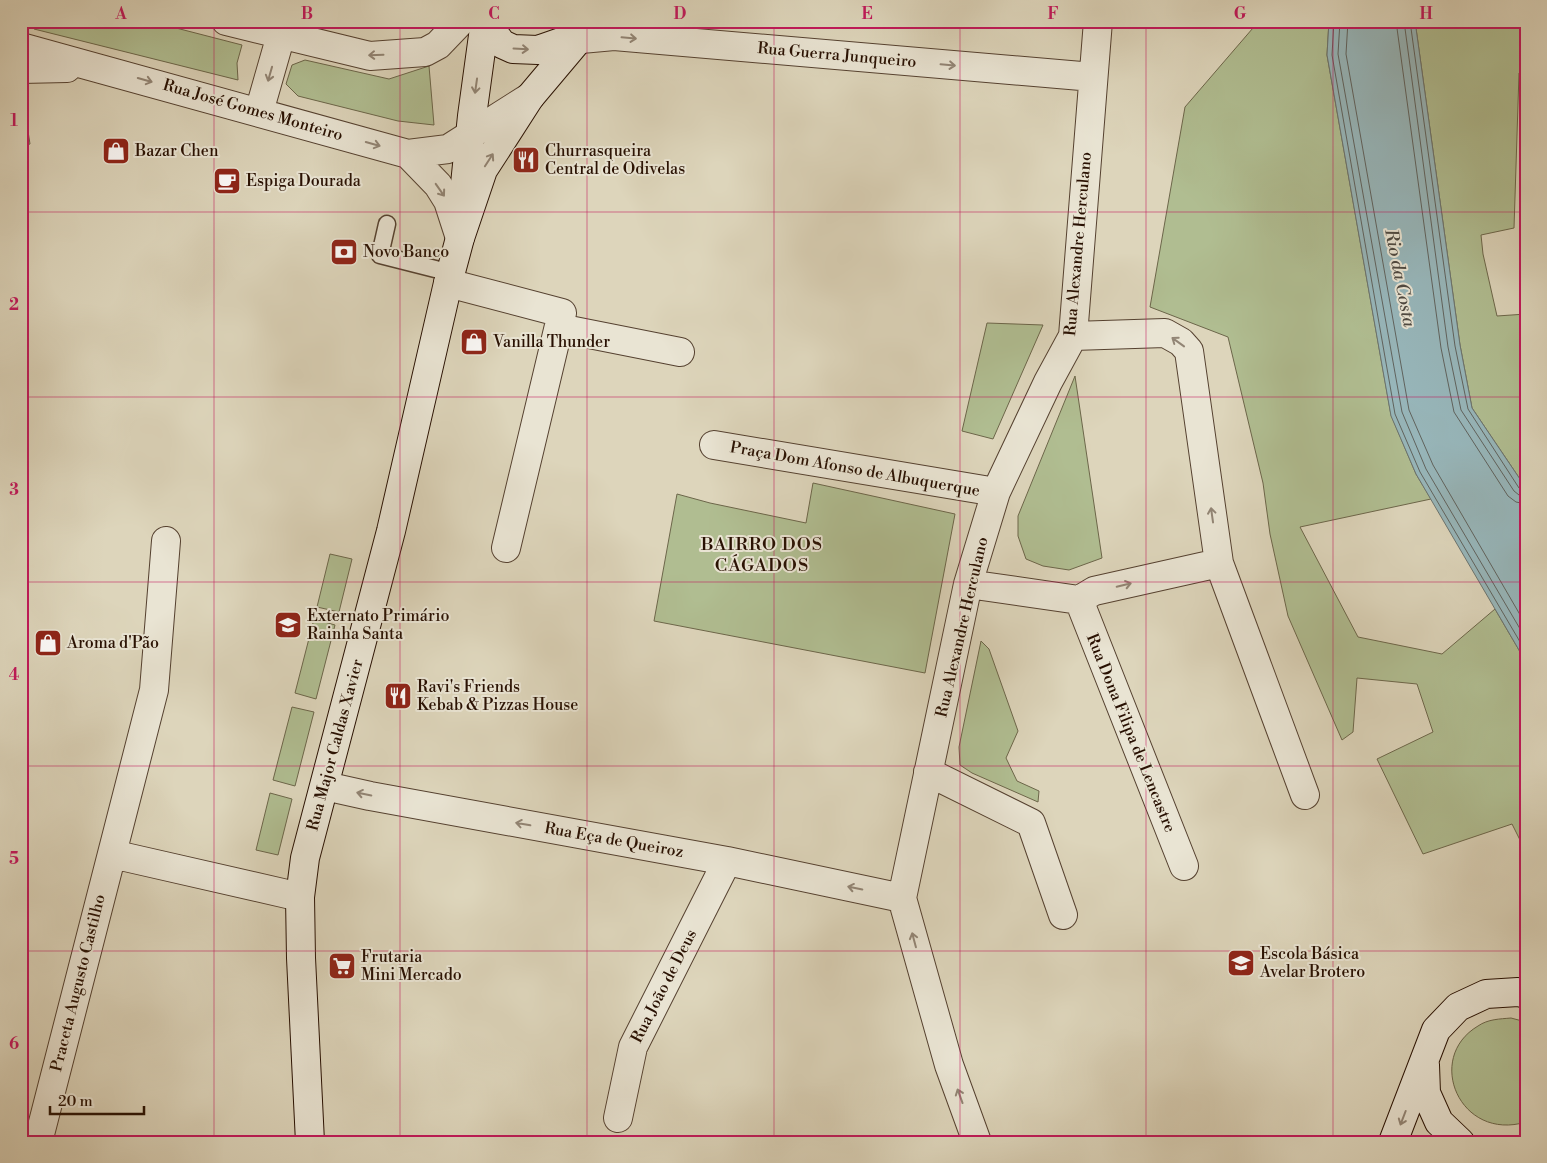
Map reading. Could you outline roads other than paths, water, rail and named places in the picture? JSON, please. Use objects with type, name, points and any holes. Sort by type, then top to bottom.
[{"type":"street","points":[[226,21],[283,28],[370,56],[425,52],[438,45],[460,21]]},
{"type":"street","name":"Rua Guerra Junqueiro","points":[[485,21],[502,44],[513,49],[538,50],[588,30],[614,36],[1094,77]]},
{"type":"street","name":"Rua Major Caldas Xavier","points":[[460,238],[471,126],[485,21]]},
{"type":"street","name":"Rua Alexandre Herculano","points":[[977,1142],[949,1065],[902,898],[968,584],[996,492],[1048,382],[1073,336],[1098,21]]},
{"type":"street","points":[[259,112],[283,28]]},
{"type":"street","name":"Rua Major Caldas Xavier","points":[[310,1142],[301,958],[300,897],[305,858],[392,531],[449,278],[460,238],[483,170],[530,97],[588,30]]},
{"type":"street","name":"Rua José Gomes Monteiro","points":[[22,53],[98,67],[408,154],[448,149],[471,126],[530,97]]},
{"type":"street","points":[[408,154],[438,185],[448,201],[460,238]]},
{"type":"street","points":[[449,278],[562,314],[506,548]]},
{"type":"street","points":[[559,328],[680,352]]},
{"type":"street","points":[[1073,336],[1164,333],[1181,342],[1189,351],[1219,563],[1305,795]]},
{"type":"street","name":"Praça Dom Afonso de Albuquerque","points":[[714,445],[996,492]]},
{"type":"street","name":"Praceta Augusto Castilho","points":[[38,1142],[154,690],[166,541]]},
{"type":"street","points":[[968,584],[1079,600],[1094,591],[1219,563]]},
{"type":"street","name":"Rua Dona Filipa de Lencastre","points":[[1079,600],[1184,866]]},
{"type":"street","points":[[928,772],[1031,823],[1063,915]]},
{"type":"street","name":"Rua Eça de Queiroz","points":[[325,786],[370,796],[727,861],[902,898]]},
{"type":"street","points":[[112,854],[300,897]]},
{"type":"street","name":"Rua João de Deus","points":[[618,1118],[633,1047],[727,861]]},
{"type":"street","points":[[1393,1142],[1436,1030],[1458,1007],[1486,994],[1518,992],[1526,994]]},
{"type":"street","points":[[1425,1061],[1426,1093],[1439,1122],[1460,1142]]},
{"type":"lane","points":[[387,224],[380,255],[449,278]]},
{"type":"water","name":"Rio da Costa","points":[[1329,21],[1415,21],[1460,345],[1472,408],[1526,488],[1526,662],[1416,474],[1391,416],[1327,55]]},
{"type":"place","name":"Bazar Chen","points":[[116,151]]},
{"type":"place","name":"Churrasqueira Central de Odivelas","points":[[526,160]]},
{"type":"place","name":"Espiga Dourada","points":[[227,181]]},
{"type":"place","name":"Novo Banco","points":[[344,252]]},
{"type":"place","name":"Vanilla Thunder","points":[[474,342]]},
{"type":"place","name":"Externato Primário Rainha Santa","points":[[288,625]]},
{"type":"place","name":"Aroma d'Pão","points":[[48,643]]},
{"type":"place","name":"Ravi's Friends Kebab & Pizzas House","points":[[398,696]]},
{"type":"place","name":"Escola Básica Avelar Brotero","points":[[1241,963]]},
{"type":"place","name":"Frutaria Mini Mercado","points":[[342,966]]},
{"type":"district","name":"BAIRRO DOS CÁGADOS","points":[[762,554]]}]
